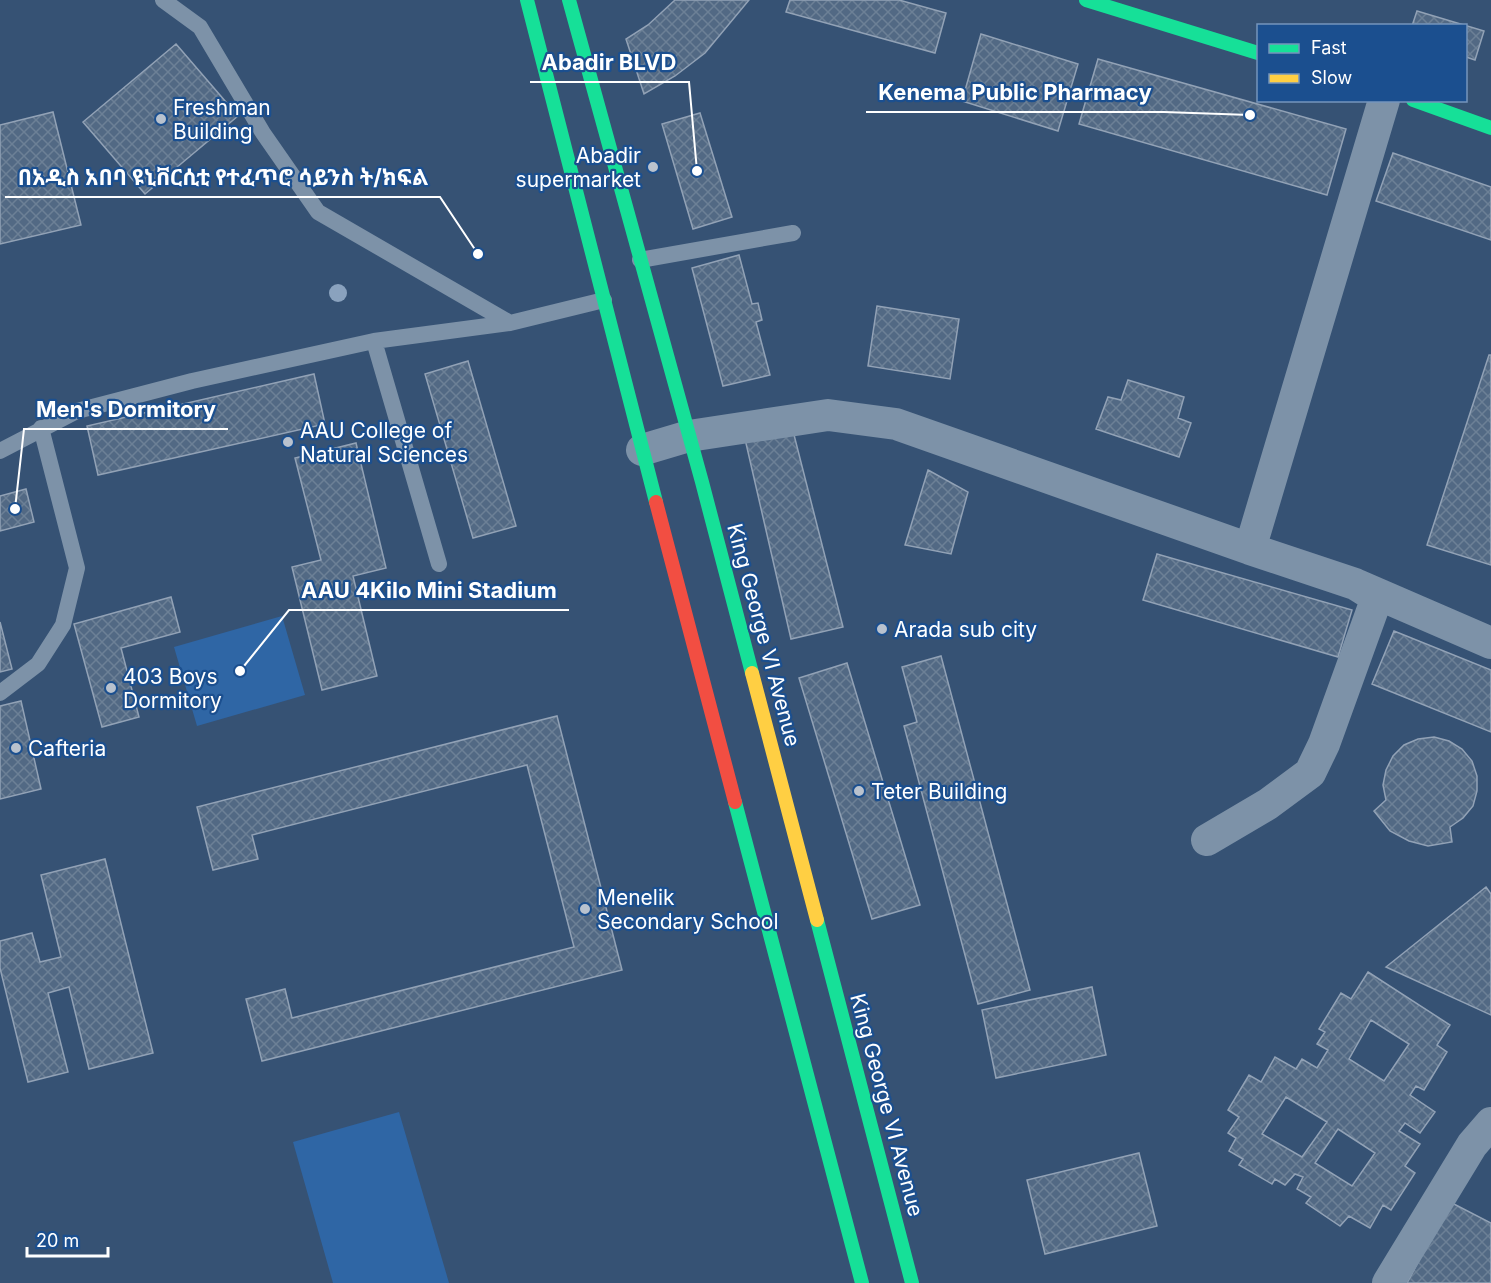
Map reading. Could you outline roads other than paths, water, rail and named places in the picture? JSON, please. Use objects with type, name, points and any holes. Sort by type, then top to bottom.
[{"type":"main road","points":[[527,0],[642,450],[862,1283]]},
{"type":"main road","name":"King George VI Avenue","points":[[569,0],[689,436],[912,1283]]},
{"type":"main road","points":[[1086,0],[1257,52]]},
{"type":"main road","points":[[1419,102],[1491,128]]},
{"type":"street","points":[[1250,549],[1383,102]]},
{"type":"street","points":[[642,450],[689,436],[828,415],[896,424],[1355,584],[1491,643]]},
{"type":"street","points":[[1207,840],[1268,804],[1310,773],[1324,744],[1375,603],[1371,594],[1355,584]]},
{"type":"street","points":[[1388,1283],[1472,1145],[1491,1123]]},
{"type":"lane","points":[[163,0],[200,27],[263,133],[318,212],[510,323]]},
{"type":"lane","points":[[640,260],[793,233]]},
{"type":"lane","points":[[0,451],[77,411],[192,381],[374,340],[510,323],[604,300]]},
{"type":"lane","points":[[374,340],[439,564]]},
{"type":"lane","points":[[0,693],[38,664],[63,625],[77,568],[41,428]]},
{"type":"place","name":"Kenema Public Pharmacy","points":[[1250,115]]},
{"type":"place","name":"Freshman Building","points":[[161,119]]},
{"type":"place","name":"Abadir supermarket","points":[[653,167]]},
{"type":"place","name":"Abadir BLVD","points":[[697,171]]},
{"type":"place","name":"በአዲስ አበባ ዩኒቨርሲቲ የተፈጥሮ ሳይንስ ት/ክፍል","points":[[478,254]]},
{"type":"place","name":"AAU College of Natural Sciences","points":[[288,442]]},
{"type":"place","name":"Men's Dormitory","points":[[15,509]]},
{"type":"place","name":"Arada sub city","points":[[882,629]]},
{"type":"place","name":"AAU 4Kilo Mini Stadium","points":[[240,671]]},
{"type":"place","name":"403 Boys Dormitory","points":[[111,688]]},
{"type":"place","name":"Cafteria","points":[[16,748]]},
{"type":"place","name":"Teter Building","points":[[859,791]]},
{"type":"place","name":"Menelik Secondary School","points":[[585,909]]}]
